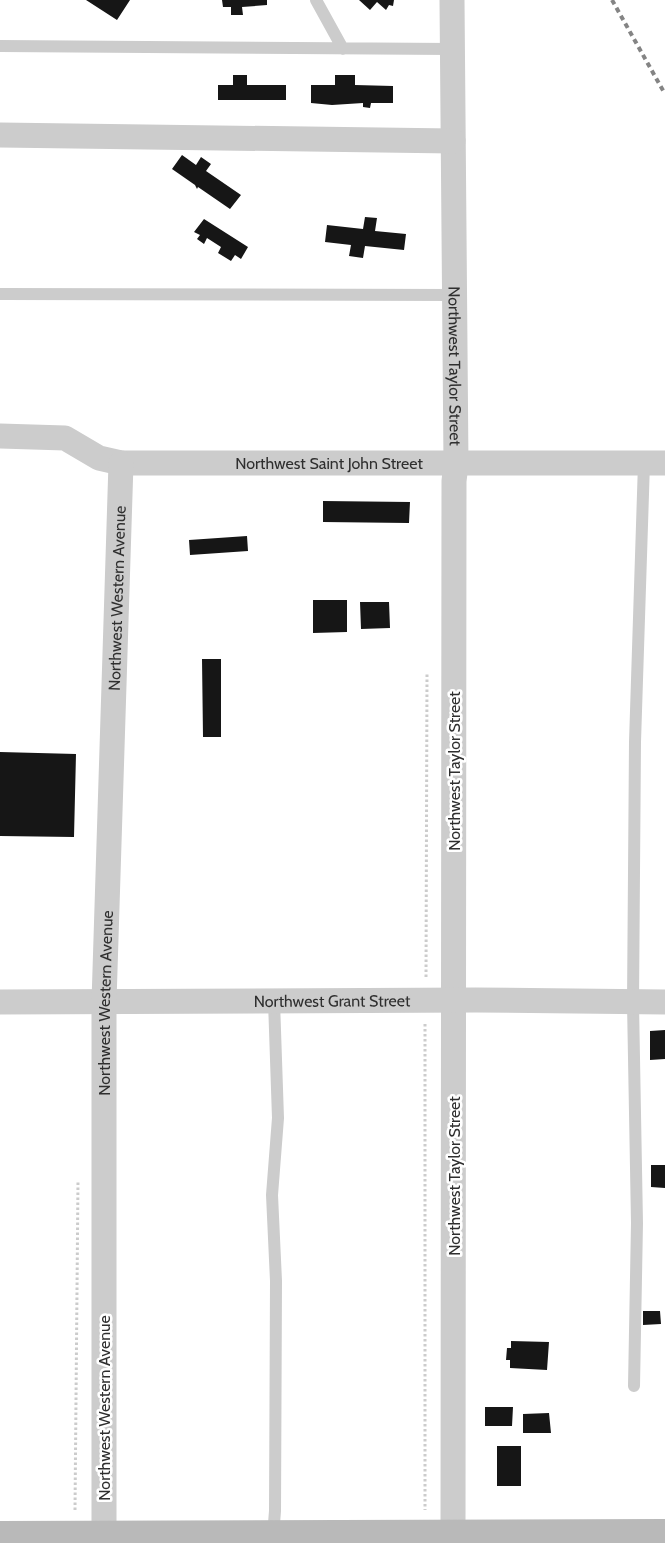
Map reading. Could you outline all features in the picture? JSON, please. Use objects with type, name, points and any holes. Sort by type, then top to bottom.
[{"type":"main road","points":[[0,1535],[104,1529],[272,1539],[453,1528],[665,1533]]},
{"type":"street","name":"Northwest Taylor Street","points":[[452,0],[456,464],[454,481],[453,1528]]},
{"type":"street","points":[[0,135],[453,141]]},
{"type":"street","name":"Northwest Saint John Street","points":[[0,436],[65,438],[99,458],[121,463],[655,463]]},
{"type":"street","name":"Northwest Western Avenue","points":[[104,1529],[104,1002],[121,463]]},
{"type":"street","name":"Northwest Grant Street","points":[[0,1002],[454,1000],[665,1002]]},
{"type":"lane","points":[[316,0],[343,48]]},
{"type":"lane","points":[[0,46],[452,49]]},
{"type":"lane","points":[[0,294],[455,295]]},
{"type":"lane","points":[[634,1386],[637,1223],[633,1003],[635,742],[655,463]]},
{"type":"lane","points":[[272,1539],[275,1512],[276,1281],[272,1196],[278,1118],[274,1001]]},
{"type":"path","points":[[78,1174],[75,1510],[104,1529]]},
{"type":"path","points":[[416,1509],[453,1528]]},
{"type":"building","points":[[86,0],[130,0],[117,20]]},
{"type":"building","points":[[222,0],[267,0],[267,5],[242,7],[243,15],[231,15],[231,7],[223,7]]},
{"type":"building","points":[[359,0],[394,0],[393,6],[389,5],[386,10],[377,2],[370,10]]},
{"type":"building","points":[[233,75],[247,75],[247,85],[286,85],[286,100],[218,100],[218,85],[233,85]]},
{"type":"building","points":[[335,75],[355,75],[355,85],[393,86],[393,103],[371,103],[370,108],[363,107],[363,103],[332,105],[311,103],[311,85],[335,85]]},
{"type":"building","points":[[182,155],[196,165],[201,157],[211,164],[206,171],[241,195],[230,209],[198,187],[197,189],[195,185],[172,169]]},
{"type":"building","points":[[365,217],[377,218],[375,231],[406,234],[404,250],[365,246],[363,258],[349,256],[351,245],[325,242],[327,225],[363,229]]},
{"type":"building","points":[[204,219],[248,247],[241,259],[235,255],[231,261],[218,253],[221,247],[207,238],[204,244],[197,239],[200,235],[194,232]]},
{"type":"building","points":[[323,501],[410,502],[409,523],[323,522]]},
{"type":"building","points":[[247,536],[248,551],[190,555],[189,540]]},
{"type":"building","points":[[313,600],[347,600],[347,632],[313,633]]},
{"type":"building","points":[[360,602],[389,602],[390,628],[361,629]]},
{"type":"building","points":[[202,659],[221,659],[221,737],[203,737]]},
{"type":"building","points":[[0,752],[76,754],[74,837],[0,836]]},
{"type":"building","points":[[665,1030],[665,1059],[650,1060],[650,1031]]},
{"type":"building","points":[[651,1165],[665,1165],[665,1188],[651,1187]]},
{"type":"building","points":[[643,1311],[660,1311],[661,1324],[643,1325]]},
{"type":"building","points":[[511,1341],[549,1342],[547,1370],[510,1368],[510,1360],[506,1360],[507,1348],[511,1348]]},
{"type":"building","points":[[485,1407],[513,1407],[512,1426],[485,1426]]},
{"type":"building","points":[[549,1413],[551,1433],[523,1433],[523,1414]]},
{"type":"building","points":[[497,1446],[521,1446],[521,1486],[497,1486]]},
{"type":"railway","points":[[612,0],[665,94]]}]
